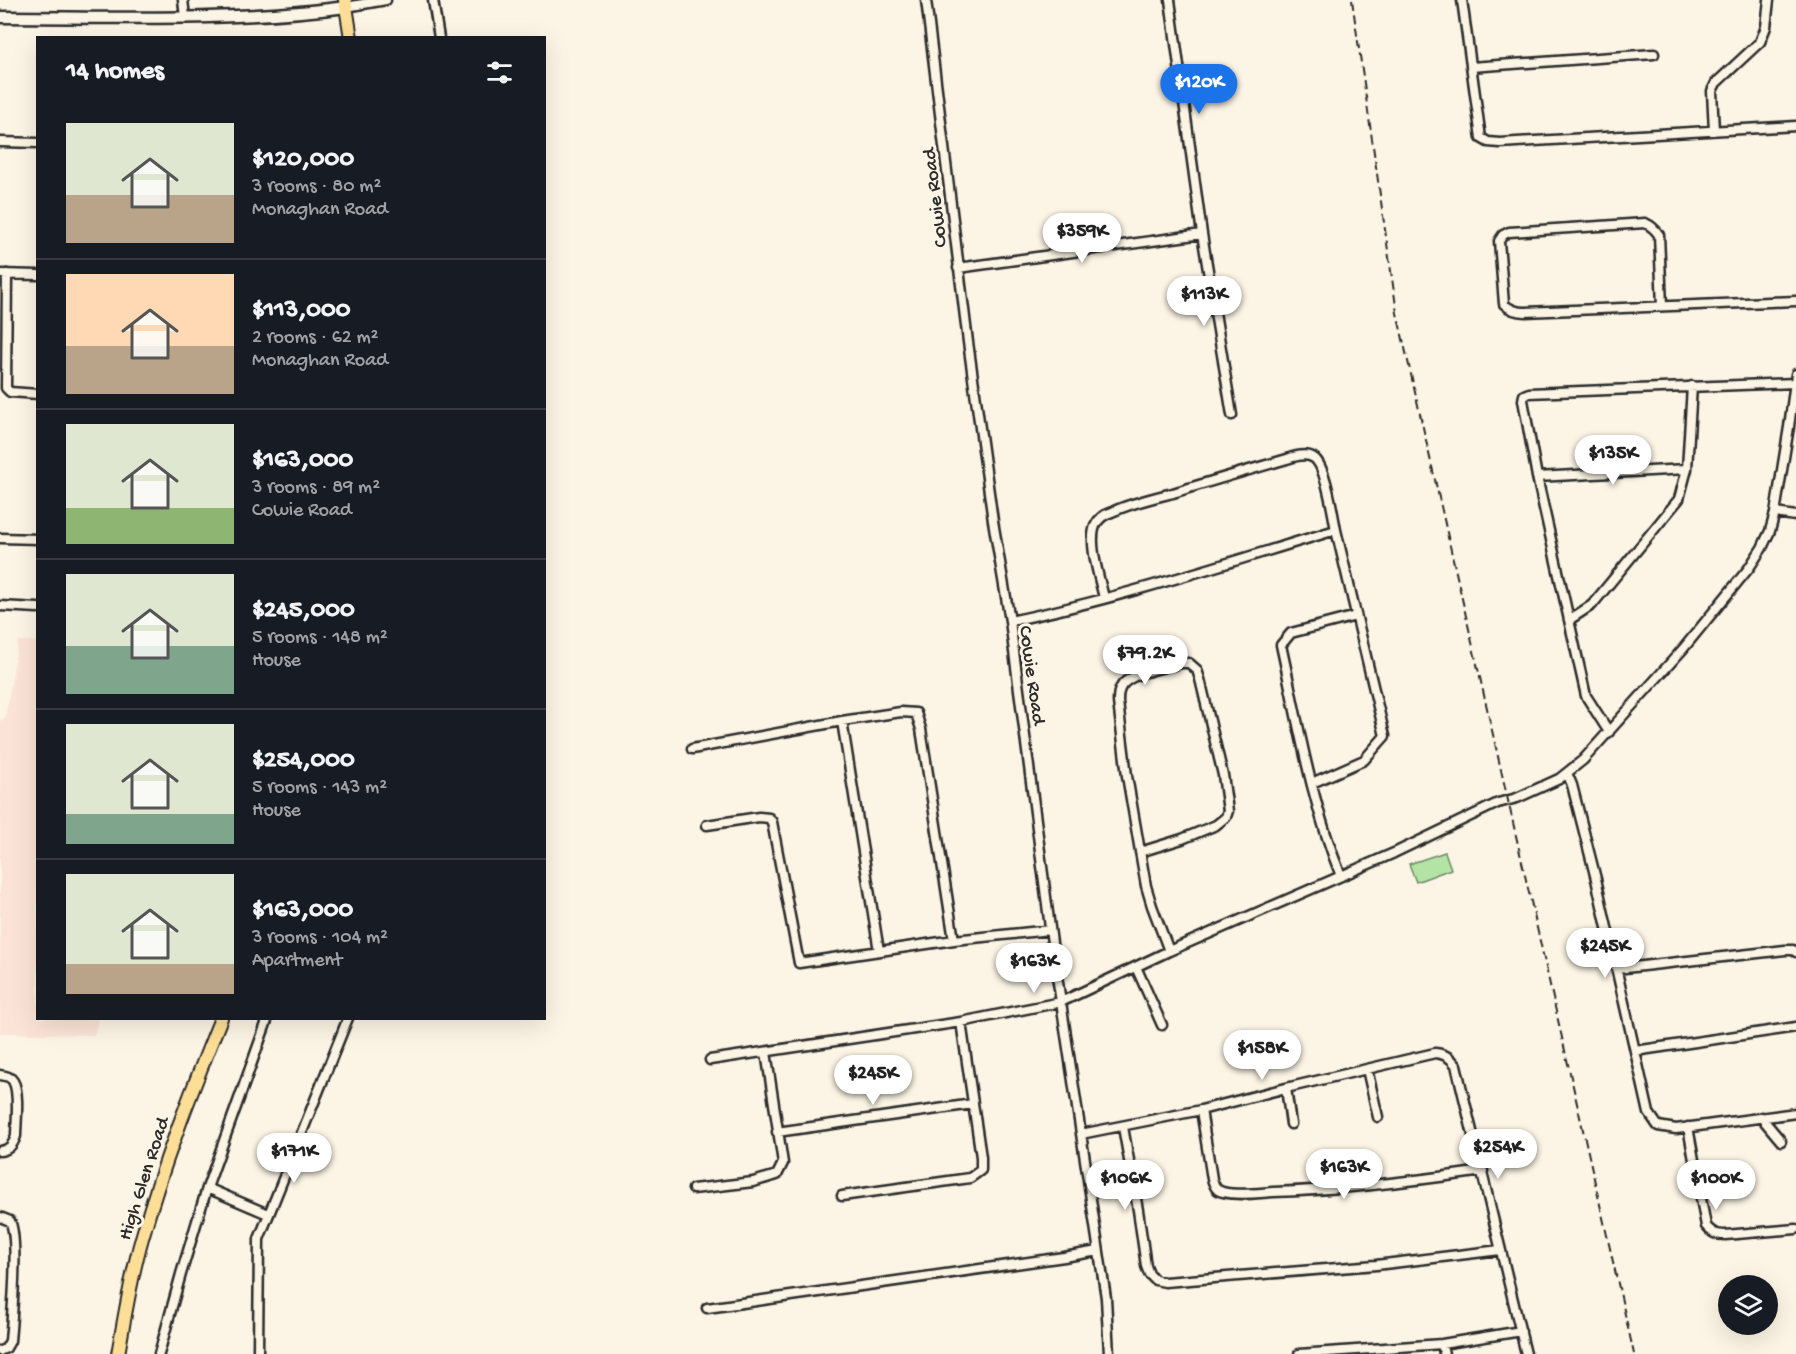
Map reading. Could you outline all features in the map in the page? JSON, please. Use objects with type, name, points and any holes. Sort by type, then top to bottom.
[{"type":"main road","points":[[346,3],[351,36]]},
{"type":"main road","name":"High Glen Road","points":[[118,1354],[132,1278],[151,1209],[173,1140],[220,1020]]},
{"type":"street","points":[[183,0],[184,16]]},
{"type":"street","points":[[0,17],[184,16],[306,12],[346,3],[386,0]]},
{"type":"street","points":[[433,0],[439,36]]},
{"type":"street","name":"Cowie Road","points":[[926,0],[958,268],[993,521],[1010,621],[1050,930],[1106,1298],[1109,1354]]},
{"type":"street","points":[[1170,0],[1202,234],[1232,415]]},
{"type":"street","points":[[1462,0],[1481,138],[1488,142],[1796,126]]},
{"type":"street","points":[[1714,131],[1712,91],[1716,83],[1760,42],[1766,27],[1769,0]]},
{"type":"street","points":[[1471,68],[1654,54]]},
{"type":"street","points":[[0,142],[36,143]]},
{"type":"street","points":[[1662,306],[1659,235],[1650,225],[1645,223],[1509,232],[1500,238],[1504,304],[1512,310],[1525,312],[1796,301]]},
{"type":"street","points":[[958,268],[1202,234]]},
{"type":"street","points":[[36,275],[3,274],[6,388],[10,392],[36,394]]},
{"type":"street","points":[[710,1060],[961,1022],[1061,1002],[1498,803],[1517,798],[1559,779],[1583,760],[1609,732],[1683,649],[1749,568],[1762,548],[1775,513],[1795,378],[1692,386],[1529,393],[1524,396],[1538,477],[1586,696],[1609,732]]},
{"type":"street","points":[[1569,620],[1592,605],[1679,499],[1687,469],[1692,386]]},
{"type":"street","points":[[1104,598],[1094,554],[1093,537],[1094,528],[1104,516],[1135,504],[1298,456],[1311,456],[1320,464],[1385,736],[1364,759],[1312,783]]},
{"type":"street","points":[[1538,477],[1687,469]]},
{"type":"street","points":[[1775,513],[1796,516]]},
{"type":"street","points":[[1010,621],[1058,611],[1336,530]]},
{"type":"street","points":[[0,538],[36,539]]},
{"type":"street","points":[[0,606],[36,608]]},
{"type":"street","points":[[1341,876],[1332,854],[1312,783],[1281,645],[1291,633],[1356,616]]},
{"type":"street","points":[[1140,852],[1182,839],[1216,825],[1226,817],[1223,775],[1200,679],[1197,670],[1189,663],[1128,679],[1122,685],[1118,702],[1140,852],[1152,906],[1169,951]]},
{"type":"street","points":[[692,749],[901,711],[916,713],[921,729],[954,940]]},
{"type":"street","points":[[842,721],[879,951]]},
{"type":"street","points":[[1568,773],[1588,848],[1649,1113],[1658,1126],[1676,1129],[1796,1113]]},
{"type":"street","points":[[707,825],[764,816],[772,822],[799,963],[954,940],[1050,930]]},
{"type":"street","points":[[1616,969],[1785,950],[1796,952]]},
{"type":"street","points":[[1136,967],[1161,1024]]},
{"type":"street","points":[[159,1354],[207,1188],[267,1020]]},
{"type":"street","points":[[258,1354],[259,1239],[347,1020]]},
{"type":"street","points":[[842,1196],[970,1178],[981,1170],[961,1022]]},
{"type":"street","points":[[1635,1051],[1796,1027]]},
{"type":"street","points":[[693,1189],[753,1182],[777,1174],[783,1163],[765,1052]]},
{"type":"street","points":[[1081,1134],[1201,1110],[1435,1053],[1450,1057],[1456,1065],[1526,1354]]},
{"type":"street","points":[[1367,1069],[1378,1117]]},
{"type":"street","points":[[0,1075],[9,1077],[13,1081],[16,1093],[16,1137],[9,1148],[0,1151]]},
{"type":"street","points":[[1286,1088],[1292,1124]]},
{"type":"street","points":[[777,1132],[973,1104]]},
{"type":"street","points":[[1201,1110],[1212,1179],[1214,1186],[1223,1192],[1258,1193],[1308,1190],[1483,1171]]},
{"type":"street","points":[[1761,1117],[1781,1141]]},
{"type":"street","points":[[1123,1127],[1144,1258],[1149,1274],[1155,1280],[1164,1282],[1376,1265],[1500,1250]]},
{"type":"street","points":[[1688,1127],[1706,1226],[1711,1232],[1725,1235],[1796,1229]]},
{"type":"street","points":[[207,1188],[268,1214]]},
{"type":"street","points":[[0,1217],[10,1221],[14,1230],[14,1240],[10,1341],[6,1348],[0,1351]]},
{"type":"street","points":[[707,1308],[1098,1251]]},
{"type":"street","points":[[1299,1354],[1442,1344],[1521,1331]]},
{"type":"street","points":[[1442,1344],[1444,1354]]},
{"type":"shaded area","points":[[18,641],[36,641],[36,1020],[99,1020],[94,1035],[0,1033],[0,720],[5,719]]},
{"type":"green space","points":[[1445,852],[1451,869],[1416,882],[1409,864]]},
{"type":"railway","points":[[1352,0],[1397,313],[1634,1354]]}]
